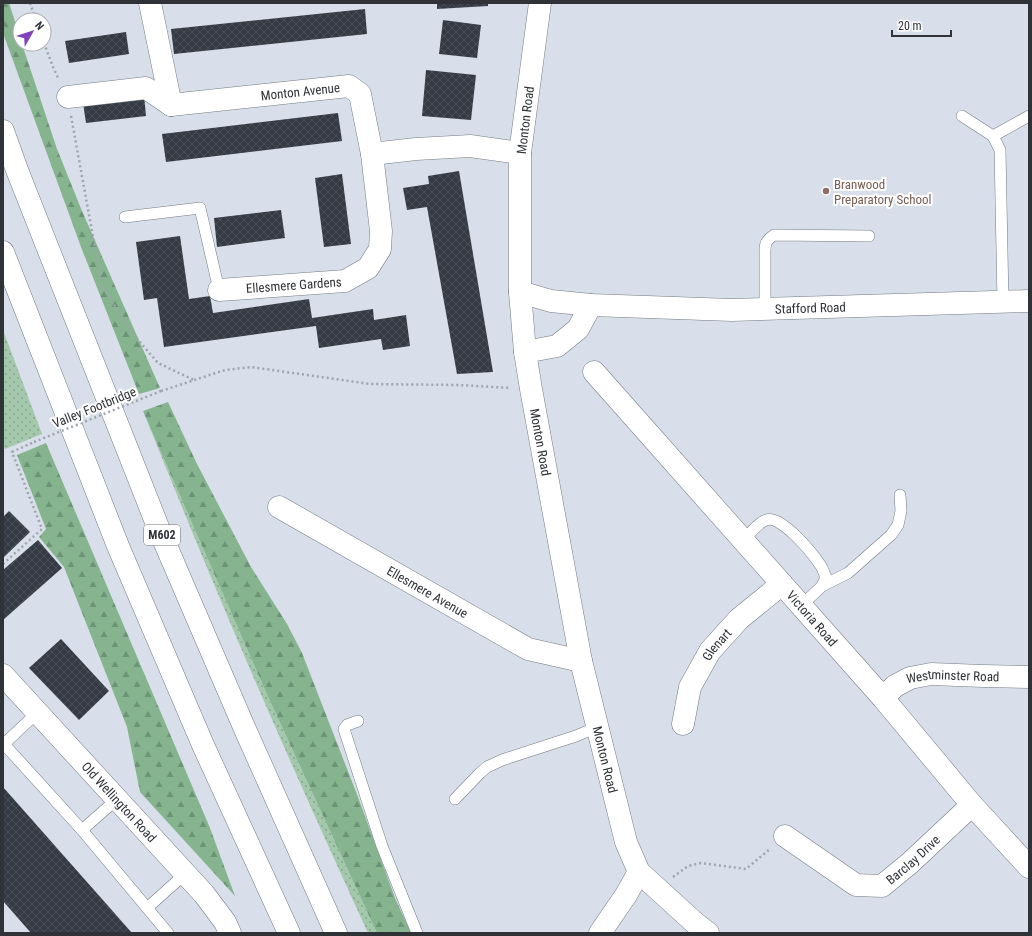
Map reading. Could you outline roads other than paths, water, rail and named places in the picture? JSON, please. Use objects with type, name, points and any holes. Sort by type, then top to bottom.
[{"type":"main road","points":[[150,3],[171,105]]},
{"type":"main road","name":"Monton Road","points":[[540,3],[520,153],[520,292],[525,352],[581,661],[626,842],[639,872]]},
{"type":"main road","name":"Monton Avenue","points":[[171,105],[350,86],[360,94],[372,154]]},
{"type":"main road","points":[[68,97],[146,88],[171,105]]},
{"type":"main road","name":"M602","points":[[3,131],[158,527],[336,933]]},
{"type":"main road","points":[[372,154],[416,149],[470,146],[520,153]]},
{"type":"main road","name":"Ellesmere Gardens","points":[[219,290],[344,281],[368,268],[380,249],[381,232],[372,154]]},
{"type":"main road","points":[[3,252],[118,546],[203,745],[289,933]]},
{"type":"main road","name":"Stafford Road","points":[[520,292],[551,301],[592,305],[732,310],[1029,301]]},
{"type":"main road","points":[[525,352],[557,346],[578,329],[592,305]]},
{"type":"main road","name":"Victoria Road","points":[[594,372],[883,698],[972,805],[1029,867]]},
{"type":"main road","name":"Ellesmere Avenue","points":[[279,507],[528,649],[581,661]]},
{"type":"main road","name":"Glenart","points":[[683,724],[690,687],[710,651],[739,619],[782,584]]},
{"type":"main road","name":"Westminster Road","points":[[883,698],[895,686],[910,678],[931,674],[1029,677]]},
{"type":"main road","name":"Old Wellington Road","points":[[3,675],[116,800],[204,894],[225,922],[230,933]]},
{"type":"main road","name":"Barclay Drive","points":[[785,836],[856,886],[882,886],[910,863],[972,805]]},
{"type":"main road","points":[[600,933],[626,895],[639,872],[694,923],[708,933]]},
{"type":"lane","points":[[962,116],[993,136],[1000,150],[1003,302]]},
{"type":"lane","points":[[993,136],[1029,116]]},
{"type":"lane","points":[[125,217],[200,208],[219,290]]},
{"type":"lane","points":[[765,308],[765,244],[774,235],[869,236]]},
{"type":"lane","points":[[801,606],[822,586],[848,573],[891,535],[898,525],[901,511],[900,495]]},
{"type":"lane","points":[[743,540],[766,520],[774,519],[783,524],[792,531],[822,567],[826,577],[822,586]]},
{"type":"lane","points":[[37,713],[3,743],[82,830],[168,933]]},
{"type":"lane","points":[[358,721],[347,724],[344,729],[382,846],[418,933]]},
{"type":"lane","points":[[455,799],[487,767],[502,760],[576,736],[597,727]]},
{"type":"lane","points":[[82,830],[116,800]]},
{"type":"lane","points":[[147,908],[185,874]]},
{"type":"place","name":"Branwood Preparatory School","points":[[826,191]]}]
